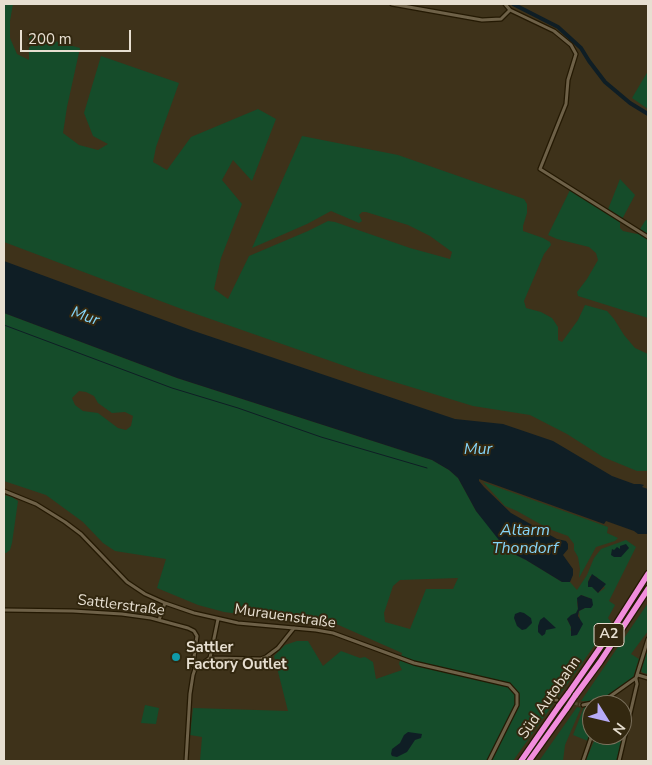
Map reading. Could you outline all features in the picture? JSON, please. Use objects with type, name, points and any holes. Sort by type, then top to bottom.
[{"type":"highway","name":"Süd Autobahn","points":[[521,761],[557,702],[568,694],[648,574]]},
{"type":"highway","name":"Süd Autobahn","points":[[529,761],[600,662],[648,589]]},
{"type":"street","points":[[392,4],[482,20],[501,19],[510,10]]},
{"type":"street","points":[[505,4],[510,10],[554,31],[571,45],[576,54],[568,80],[566,104],[540,169],[648,237]]},
{"type":"street","name":"Murauenstraße","points":[[4,491],[28,500],[60,519],[81,534],[127,582],[145,594],[164,603],[218,619],[261,626],[333,633],[414,663],[501,682],[513,688],[517,694],[518,705],[489,761]]},
{"type":"street","points":[[159,620],[164,603]]},
{"type":"street","name":"Sattlerstraße","points":[[4,610],[73,610],[122,614],[159,620],[196,632],[197,640],[193,665],[196,669],[193,675],[190,694],[186,761]]},
{"type":"street","points":[[210,658],[218,619]]},
{"type":"street","points":[[196,669],[210,658],[261,659],[278,648],[294,628]]},
{"type":"street","points":[[619,761],[637,677],[648,639]]},
{"type":"street","points":[[612,695],[637,677],[648,678]]},
{"type":"street","points":[[583,761],[589,745]]},
{"type":"green space","points":[[4,4],[13,4],[10,38],[17,54],[29,60],[29,34],[80,48],[63,133],[79,145],[98,150],[108,144],[93,136],[84,113],[101,56],[179,83],[156,147],[153,162],[167,170],[191,137],[258,109],[276,119],[252,181],[233,160],[222,180],[242,204],[221,258],[214,289],[228,299],[249,256],[328,221],[450,259],[452,252],[430,236],[408,225],[366,212],[362,212],[359,215],[362,221],[359,223],[331,211],[307,224],[252,248],[302,136],[398,155],[524,199],[527,204],[527,213],[523,231],[543,238],[550,242],[551,245],[544,254],[524,301],[526,308],[541,312],[552,318],[558,327],[558,340],[562,342],[578,320],[585,305],[607,311],[635,348],[648,354],[648,471],[637,471],[603,457],[567,434],[530,415],[473,406],[365,373],[179,308],[4,242]]},
{"type":"green space","points":[[648,71],[648,109],[632,98]]},
{"type":"green space","points":[[620,179],[635,195],[620,223],[620,228],[623,231],[637,234],[648,219],[648,318],[578,296],[577,292],[598,260],[596,253],[589,247],[548,235],[570,190],[607,212]]},
{"type":"green space","points":[[4,313],[177,378],[432,460],[458,478],[476,511],[516,555],[562,582],[570,582],[577,590],[601,549],[626,540],[636,547],[609,601],[615,605],[608,618],[611,622],[513,761],[200,761],[202,737],[190,735],[193,708],[288,711],[274,656],[285,645],[297,641],[308,641],[323,666],[341,651],[360,658],[365,657],[373,662],[376,679],[402,670],[399,664],[402,653],[334,623],[224,612],[198,605],[157,588],[166,559],[115,551],[103,543],[83,522],[46,495],[4,481]],"holes":[[[79,391],[86,392],[94,396],[98,403],[112,413],[125,412],[133,416],[131,426],[126,430],[118,428],[98,413],[83,411],[75,405],[72,398]],[[590,576],[597,577],[605,588],[598,593],[588,582]],[[458,578],[453,589],[426,589],[410,629],[385,622],[384,613],[393,586],[400,580]],[[581,595],[592,599],[585,608],[579,611],[580,620],[570,631],[571,627],[567,619],[576,614],[578,609],[577,602]]]},
{"type":"green space","points":[[483,482],[608,527],[607,533],[618,538],[615,541],[596,547],[579,578],[578,557],[574,550],[574,544],[568,536],[549,529],[505,506]]},
{"type":"green space","points":[[4,495],[18,501],[12,543],[10,550],[6,553],[4,553]]},
{"type":"green space","points":[[648,603],[648,631],[631,654],[639,659],[633,678],[609,695],[585,695]]},
{"type":"green space","points":[[648,648],[648,674],[641,671]]},
{"type":"green space","points":[[145,705],[159,708],[156,724],[141,723]]},
{"type":"green space","points":[[577,707],[581,708],[565,745],[563,761],[539,761]]},
{"type":"green space","points":[[582,712],[582,739],[573,735]]},
{"type":"green space","points":[[592,745],[621,745],[617,761],[585,761]]},
{"type":"water","name":"Mur","points":[[4,261],[191,330],[455,419],[503,424],[553,441],[612,476],[634,484],[644,485],[642,487],[648,489],[648,534],[638,534],[606,521],[604,524],[479,479],[484,487],[511,513],[557,539],[566,541],[568,549],[563,555],[573,569],[573,575],[570,582],[562,582],[516,555],[502,544],[476,511],[458,478],[432,460],[177,378],[4,313]]},
{"type":"water","points":[[626,544],[629,548],[621,557],[611,555],[612,549],[614,550],[617,547],[620,549],[620,546]]},
{"type":"water","points":[[592,574],[606,584],[598,593],[592,587],[588,587]]},
{"type":"water","points":[[581,595],[592,599],[593,605],[591,608],[579,611],[578,616],[583,624],[577,635],[571,636],[571,627],[567,619],[576,613],[578,609],[577,598]]},
{"type":"water","points":[[520,612],[531,618],[532,623],[522,630],[517,626],[514,618],[515,614]]},
{"type":"water","points":[[544,617],[556,628],[546,630],[542,636],[538,632],[538,626],[540,620]]},
{"type":"water","points":[[408,732],[422,734],[421,738],[415,740],[407,752],[397,757],[392,756],[392,749],[400,743]]},
{"type":"waterway","points":[[513,4],[558,27],[581,48],[605,82],[630,103],[648,114]]},
{"type":"waterway","points":[[4,325],[172,388],[238,408],[321,437],[427,468]]},
{"type":"tunnel","points":[[557,700],[582,705]]},
{"type":"place","name":"Sattler Factory Outlet","points":[[176,657]]},
{"type":"water label","name":"Altarm Thondorf","points":[[525,540]]}]
